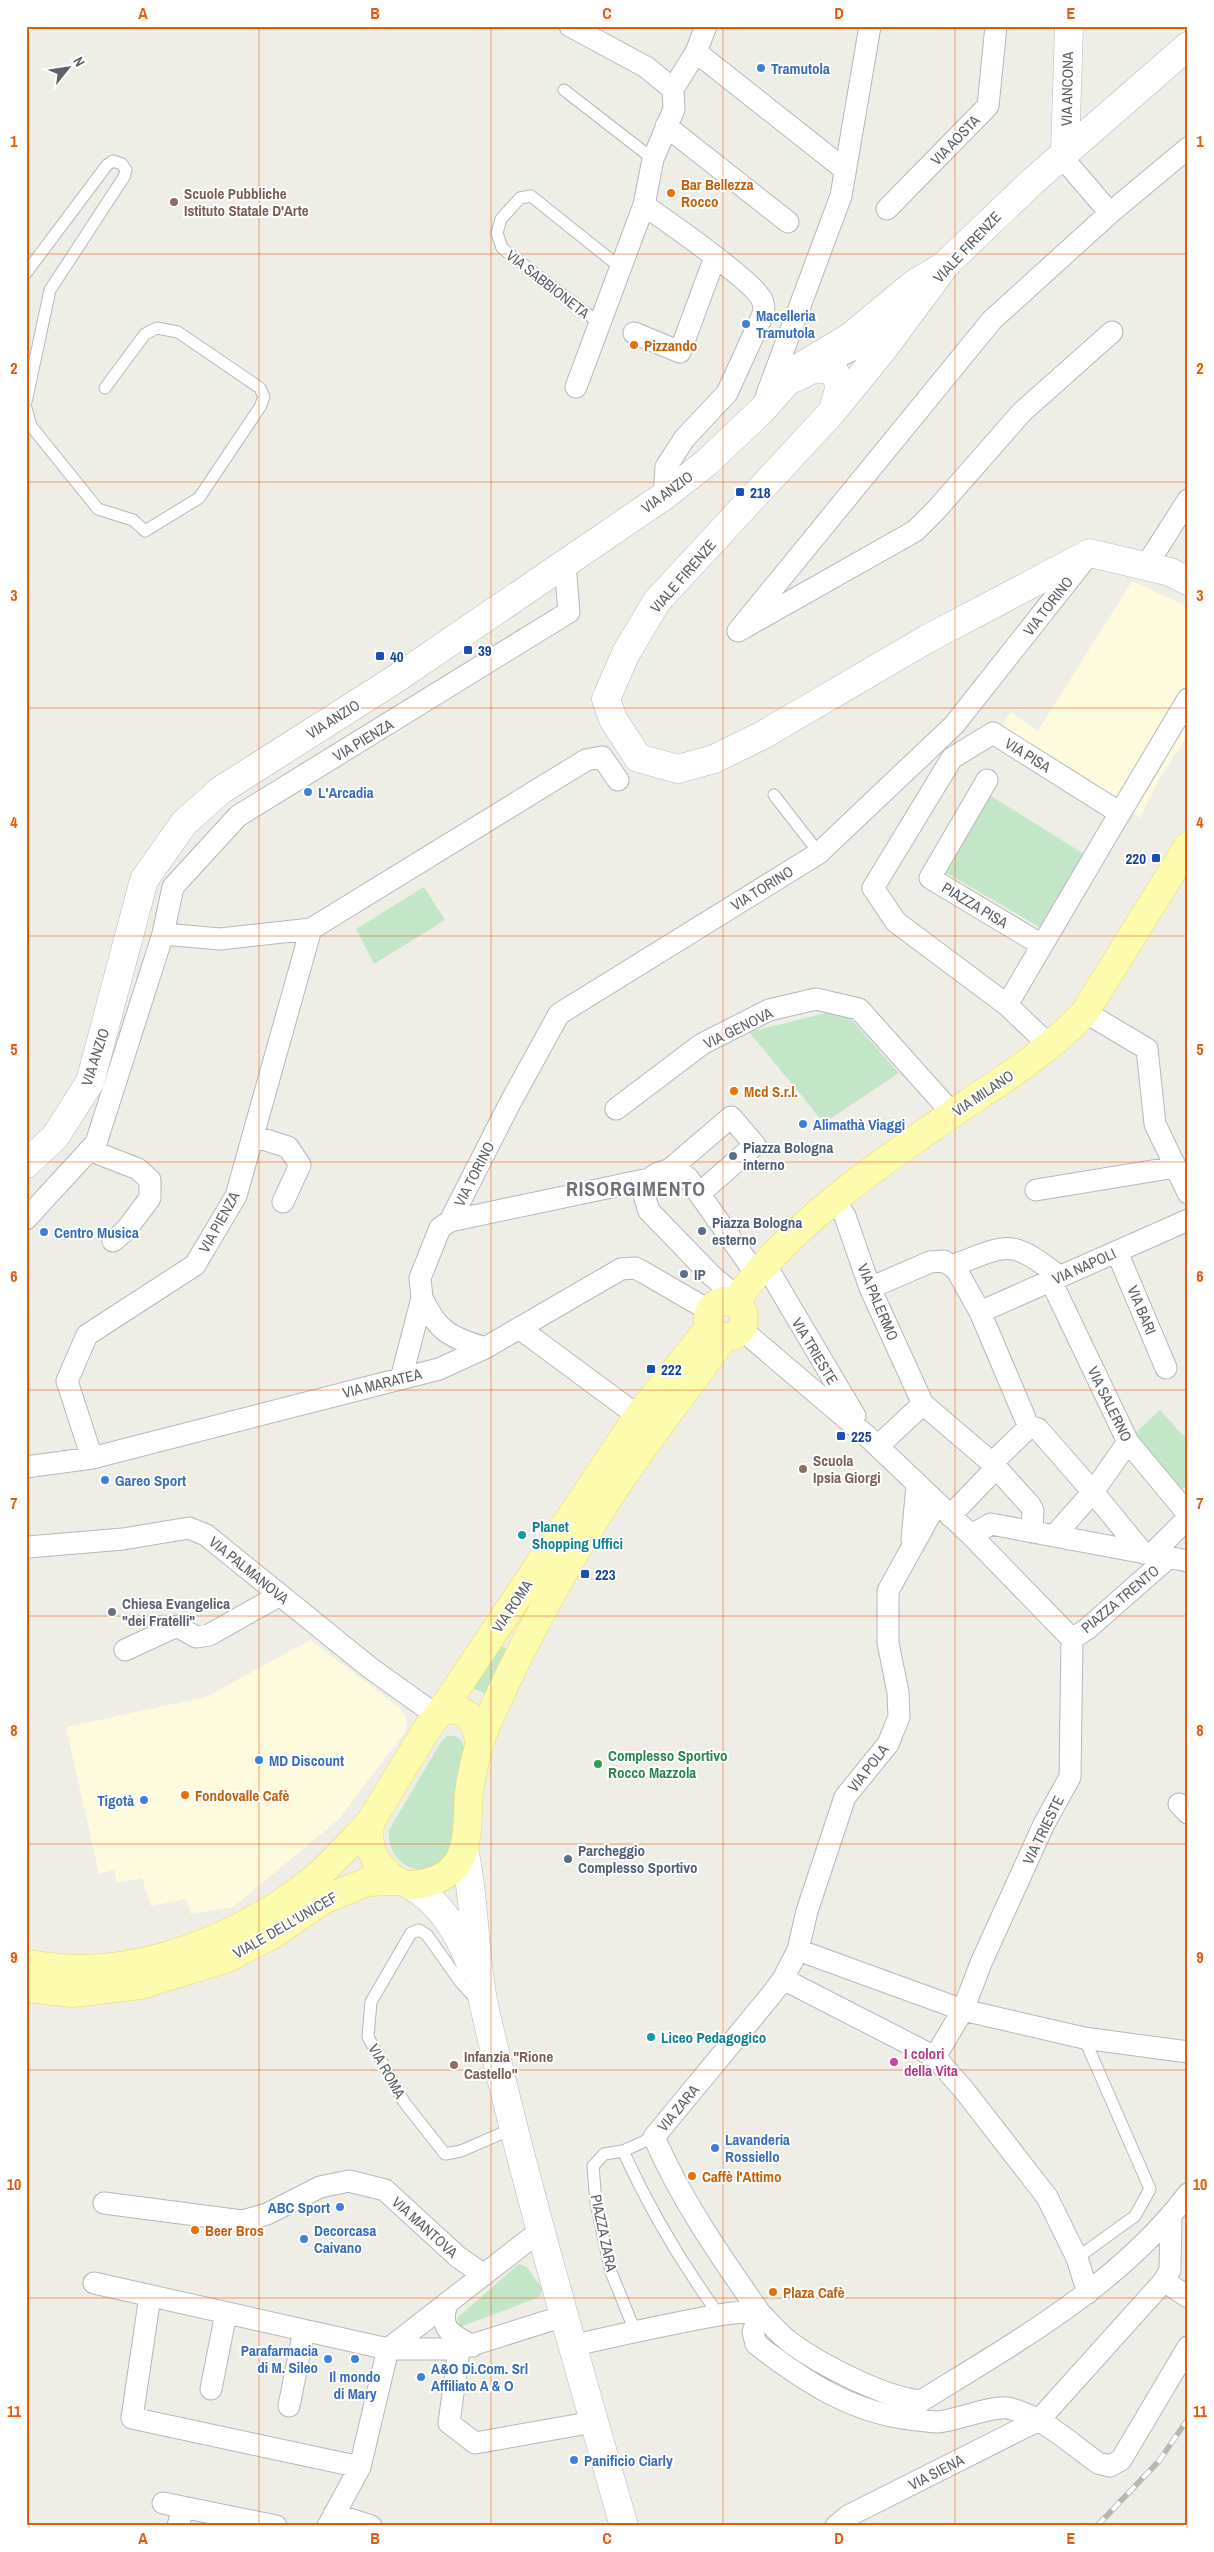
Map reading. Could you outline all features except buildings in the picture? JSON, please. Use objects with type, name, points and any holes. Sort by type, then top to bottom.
[{"type":"main road","name":"VIA MILANO","points":[[727,1317],[760,1269],[835,1201],[953,1114],[1051,1047],[1085,1012],[1188,846]]},
{"type":"main road","name":"VIA ROMA","points":[[727,1317],[613,1491],[523,1644],[479,1741],[469,1792],[464,1849],[459,1862],[437,1880],[425,1884],[403,1883],[385,1874],[376,1862],[370,1848],[368,1834],[371,1821],[439,1712],[638,1416],[727,1317]]},
{"type":"main road","points":[[439,1712],[456,1709],[468,1715],[477,1726],[479,1741]]},
{"type":"main road","name":"VIALE DELL'UNICEF","points":[[26,1964],[79,1969],[137,1964],[216,1939],[262,1916],[310,1882],[371,1821]]},
{"type":"main road","name":"VIALE DELL'UNICEF","points":[[26,1988],[73,1993],[141,1985],[224,1959],[272,1935],[323,1900],[368,1882],[403,1883]]},
{"type":"street","points":[[570,26],[646,67],[673,89]]},
{"type":"street","name":"VIA SABBIONETA","points":[[576,387],[598,323],[644,205],[654,159],[674,109],[673,89],[696,52],[706,26]]},
{"type":"street","points":[[761,411],[841,196],[844,169],[870,26]]},
{"type":"street","name":"VIA AOSTA","points":[[887,209],[988,106],[996,26]]},
{"type":"street","name":"VIA ANCONA","points":[[1063,154],[1068,26]]},
{"type":"street","name":"VIALE FIRENZE","points":[[1090,553],[927,639],[763,735],[714,759],[678,769],[638,758],[613,719],[606,699],[626,653],[657,601],[832,412],[884,348],[947,263],[1063,154],[1188,46]]},
{"type":"street","points":[[696,52],[844,169]]},
{"type":"street","points":[[666,126],[788,222]]},
{"type":"street","points":[[1112,332],[1022,412],[938,509],[915,531],[738,631],[992,320],[1110,213],[1188,148]]},
{"type":"street","points":[[1063,154],[1110,213]]},
{"type":"street","points":[[644,205],[715,257],[756,292],[762,300],[764,312],[727,393],[684,439],[666,467],[664,496]]},
{"type":"street","points":[[634,332],[680,352],[715,257]]},
{"type":"street","name":"VIA ANZIO","points":[[26,1164],[55,1137],[90,1082],[144,880],[184,823],[221,790],[398,678],[664,496],[706,463],[761,411],[785,384],[790,373],[850,337],[914,284],[947,263]]},
{"type":"street","points":[[785,384],[896,330]]},
{"type":"street","points":[[815,368],[834,371],[839,379],[839,390],[832,412]]},
{"type":"street","points":[[1146,566],[1188,500]]},
{"type":"street","points":[[1090,553],[1170,572],[1188,582]]},
{"type":"street","name":"VIA TORINO","points":[[450,1221],[510,1103],[560,1014],[819,853],[954,725],[1090,553]]},
{"type":"street","name":"VIA PIENZA","points":[[26,1219],[96,1142],[163,934],[173,887],[238,816],[569,612],[565,565]]},
{"type":"street","points":[[1007,1005],[1188,699]]},
{"type":"street","name":"VIA PISA","points":[[1051,1047],[1007,1005],[896,922],[873,888],[952,758],[993,734],[1120,813]]},
{"type":"street","points":[[163,934],[220,939],[311,929],[586,760],[602,757],[618,780]]},
{"type":"street","name":"PIAZZA PISA","points":[[988,780],[930,878],[1042,945]]},
{"type":"street","name":"VIA PIENZA","points":[[92,1458],[67,1381],[87,1336],[195,1265],[236,1196],[311,929]]},
{"type":"street","name":"VIA GENOVA","points":[[616,1109],[702,1044],[769,1010],[816,999],[858,1009],[953,1114]]},
{"type":"street","points":[[1085,1012],[1147,1048],[1154,1124],[1188,1193]]},
{"type":"street","name":"VIA TORINO","points":[[401,1379],[422,1298],[420,1278],[440,1228],[450,1221],[650,1178],[656,1173],[669,1170],[731,1117],[755,1145],[700,1193]]},
{"type":"street","points":[[253,1136],[288,1146],[300,1165],[283,1202]]},
{"type":"street","points":[[89,1150],[138,1169],[150,1180],[150,1198],[126,1230],[113,1241]]},
{"type":"street","points":[[1036,1190],[1176,1167]]},
{"type":"street","name":"VIA TRIESTE","points":[[669,1170],[682,1173],[760,1269],[873,1442]]},
{"type":"street","points":[[650,1178],[644,1195],[649,1211],[711,1276],[727,1317]]},
{"type":"street","name":"VIA PALERMO","points":[[835,1201],[845,1216],[870,1288],[923,1404],[994,1465],[1033,1511],[1032,1532]]},
{"type":"street","name":"VIA NAPOLI","points":[[980,1312],[1188,1220]]},
{"type":"street","name":"VIA SALERNO","points":[[952,1266],[998,1248],[1016,1248],[1035,1258],[1055,1279],[1128,1442],[1188,1514]]},
{"type":"street","name":"VIA BARI","points":[[1117,1252],[1166,1368]]},
{"type":"street","points":[[870,1288],[930,1262],[944,1261],[956,1268],[980,1312],[1025,1418]]},
{"type":"street","name":"VIA MARATEA","points":[[26,1467],[92,1458],[439,1369],[486,1348],[621,1270],[635,1268],[727,1317]]},
{"type":"street","points":[[422,1298],[431,1318],[439,1328],[462,1340],[486,1348]]},
{"type":"street","name":"VIA TRIESTE","points":[[727,1317],[873,1442],[971,1535]]},
{"type":"street","points":[[519,1328],[638,1416]]},
{"type":"street","points":[[873,1442],[923,1404]]},
{"type":"street","points":[[943,1510],[994,1465],[1026,1430],[1032,1427],[1038,1430],[1093,1492],[1163,1556],[1188,1518]]},
{"type":"street","points":[[1054,1536],[1093,1492],[1128,1442]]},
{"type":"street","points":[[912,1548],[917,1485]]},
{"type":"street","name":"VIA POLA","points":[[798,1950],[807,1910],[845,1797],[888,1744],[899,1718],[898,1692],[888,1643],[888,1590],[912,1548],[943,1510]]},
{"type":"street","name":"PIAZZA TRENTO","points":[[991,1524],[1163,1556],[1087,1630],[1072,1639],[971,1535],[991,1524]]},
{"type":"street","name":"VIA PALMANOVA","points":[[28,1547],[123,1539],[189,1528],[206,1535],[369,1667],[439,1712]]},
{"type":"street","points":[[125,1650],[178,1626],[196,1637],[209,1635],[280,1595]]},
{"type":"street","name":"VIA TRIESTE","points":[[935,2057],[963,2010],[981,1963],[1044,1824],[1070,1777],[1072,1639]]},
{"type":"street","name":"VIA ROMA","points":[[464,1849],[472,1883],[483,1998]]},
{"type":"street","name":"VIA ROMA","points":[[403,1883],[424,1893],[447,1916],[463,1944],[483,1998],[540,2231],[624,2526]]},
{"type":"street","points":[[798,1950],[963,2010],[1084,2038],[1188,2052]]},
{"type":"street","name":"VIA ZARA","points":[[798,1950],[783,1980],[654,2137],[664,2159],[713,2245],[760,2313],[790,2342],[803,2351],[867,2385],[902,2399],[921,2401],[1088,2293],[1147,2242],[1188,2194]]},
{"type":"street","points":[[783,1980],[935,2057],[964,2090],[1047,2197],[1077,2258],[1088,2293]]},
{"type":"street","name":"VIA MANTOVA","points":[[104,2203],[242,2221],[267,2214],[320,2187],[349,2181],[385,2190],[458,2257],[484,2275]]},
{"type":"street","points":[[1171,2215],[1170,2270],[1164,2281],[1188,2297]]},
{"type":"street","points":[[371,2526],[331,2520],[360,2467],[388,2349],[540,2231]]},
{"type":"street","name":"VIA SIENA","points":[[836,2526],[848,2516],[1039,2420],[1164,2281]]},
{"type":"street","points":[[94,2283],[388,2349],[466,2348],[564,2316]]},
{"type":"street","points":[[150,2296],[132,2418],[360,2467]]},
{"type":"street","points":[[447,2304],[442,2317],[446,2328],[466,2348]]},
{"type":"street","points":[[572,2346],[635,2331],[719,2315],[744,2311],[760,2313],[753,2332],[756,2344],[820,2388],[849,2404],[882,2416],[937,2422],[1006,2407],[1039,2420],[1098,2463],[1110,2466],[1121,2460],[1188,2347]]},
{"type":"street","points":[[211,2389],[226,2313]]},
{"type":"street","points":[[289,2406],[304,2330]]},
{"type":"street","points":[[466,2348],[449,2423],[475,2443],[594,2422]]},
{"type":"street","points":[[175,2512],[276,2526]]},
{"type":"lane","points":[[564,90],[654,159]]},
{"type":"lane","points":[[26,273],[107,164],[113,161],[122,164],[126,170],[124,177],[50,290],[26,402]]},
{"type":"lane","name":"VIA SABBIONETA","points":[[598,323],[502,248],[497,233],[501,219],[520,198],[531,196],[621,268]]},
{"type":"lane","points":[[26,408],[31,426],[98,508],[133,520],[145,531],[199,498],[260,407],[264,397],[260,388],[178,332],[157,328],[145,334],[105,388]]},
{"type":"lane","points":[[774,795],[819,853]]},
{"type":"lane","name":"VIA ROMA","points":[[483,1998],[461,1983],[427,1935],[419,1930],[411,1933],[371,2002],[368,2037],[404,2102],[446,2154],[461,2151],[514,2128]]},
{"type":"lane","points":[[1077,2258],[1135,2216],[1150,2189],[1084,2038]]},
{"type":"lane","name":"PIAZZA ZARA","points":[[635,2331],[611,2272],[596,2202],[593,2166],[604,2154],[623,2151],[654,2137]]},
{"type":"lane","points":[[623,2151],[638,2185],[679,2254],[719,2315]]},
{"type":"shaded area","points":[[1132,581],[1188,607],[1188,735],[1160,778],[1140,818],[1000,729],[1011,712],[1038,731]]},
{"type":"shaded area","points":[[310,1640],[401,1709],[407,1720],[405,1732],[339,1819],[233,1907],[191,1914],[186,1899],[151,1906],[142,1878],[117,1883],[114,1870],[99,1874],[66,1727],[206,1697]]},
{"type":"green space","points":[[991,796],[1084,854],[1039,927],[945,872]]},
{"type":"green space","points":[[424,887],[445,920],[374,964],[356,929]]},
{"type":"green space","points":[[842,1009],[899,1073],[824,1123],[749,1032]]},
{"type":"green space","points":[[1160,1410],[1188,1441],[1188,1484],[1181,1490],[1132,1436]]},
{"type":"green space","points":[[502,1646],[508,1650],[486,1694],[472,1688]]},
{"type":"green space","points":[[447,1736],[459,1738],[464,1749],[452,1845],[446,1858],[437,1866],[415,1869],[404,1864],[396,1856],[390,1845],[389,1830],[441,1742]]},
{"type":"green space","points":[[519,2264],[527,2267],[542,2289],[540,2297],[460,2327],[457,2318]]},
{"type":"railway","points":[[1097,2526],[1159,2461],[1188,2419]]},
{"type":"place","name":"Tramutola","points":[[761,68]]},
{"type":"place","name":"Bar Bellezza Rocco","points":[[671,193]]},
{"type":"place","name":"Scuole Pubbliche Istituto Statale D'Arte","points":[[174,202]]},
{"type":"place","name":"Macelleria Tramutola","points":[[746,324]]},
{"type":"place","name":"Pizzando","points":[[634,345]]},
{"type":"place","name":"218","points":[[740,492]]},
{"type":"place","name":"39","points":[[468,650]]},
{"type":"place","name":"40","points":[[380,656]]},
{"type":"place","name":"L'Arcadia","points":[[308,792]]},
{"type":"place","name":"220","points":[[1156,858]]},
{"type":"place","name":"Mcd S.r.l.","points":[[734,1091]]},
{"type":"place","name":"Alimathà Viaggi","points":[[803,1124]]},
{"type":"place","name":"Piazza Bologna interno","points":[[733,1156]]},
{"type":"place","name":"Piazza Bologna esterno","points":[[702,1231]]},
{"type":"place","name":"Centro Musica","points":[[44,1232]]},
{"type":"place","name":"IP","points":[[684,1274]]},
{"type":"place","name":"222","points":[[651,1369]]},
{"type":"place","name":"225","points":[[841,1436]]},
{"type":"place","name":"Scuola Ipsia Giorgi","points":[[803,1469]]},
{"type":"place","name":"Gareo Sport","points":[[105,1480]]},
{"type":"place","name":"Planet Shopping Uffici","points":[[522,1535]]},
{"type":"place","name":"223","points":[[585,1574]]},
{"type":"place","name":"Chiesa Evangelica \"dei Fratelli\"","points":[[112,1612]]},
{"type":"place","name":"MD Discount","points":[[259,1760]]},
{"type":"place","name":"Complesso Sportivo Rocco Mazzola","points":[[598,1764]]},
{"type":"place","name":"Fondovalle Cafè","points":[[185,1795]]},
{"type":"place","name":"Tigotà","points":[[144,1800]]},
{"type":"place","name":"Parcheggio Complesso Sportivo","points":[[568,1859]]},
{"type":"place","name":"Liceo Pedagogico","points":[[651,2037]]},
{"type":"place","name":"I colori della Vita","points":[[894,2062]]},
{"type":"place","name":"Infanzia \"Rione Castello\"","points":[[454,2065]]},
{"type":"place","name":"Lavanderia Rossiello","points":[[715,2148]]},
{"type":"place","name":"Caffè l'Attimo","points":[[692,2176]]},
{"type":"place","name":"ABC Sport","points":[[340,2207]]},
{"type":"place","name":"Beer Bros","points":[[195,2230]]},
{"type":"place","name":"Decorcasa Caivano","points":[[304,2239]]},
{"type":"place","name":"Plaza Cafè","points":[[773,2292]]},
{"type":"place","name":"Parafarmacia di M. Sileo","points":[[328,2359]]},
{"type":"place","name":"Il mondo di Mary","points":[[355,2359]]},
{"type":"place","name":"A&O Di.Com. Srl Affiliato A & O","points":[[421,2377]]},
{"type":"place","name":"Panificio Ciarly","points":[[574,2460]]},
{"type":"district","name":"RISORGIMENTO","points":[[636,1188]]}]
